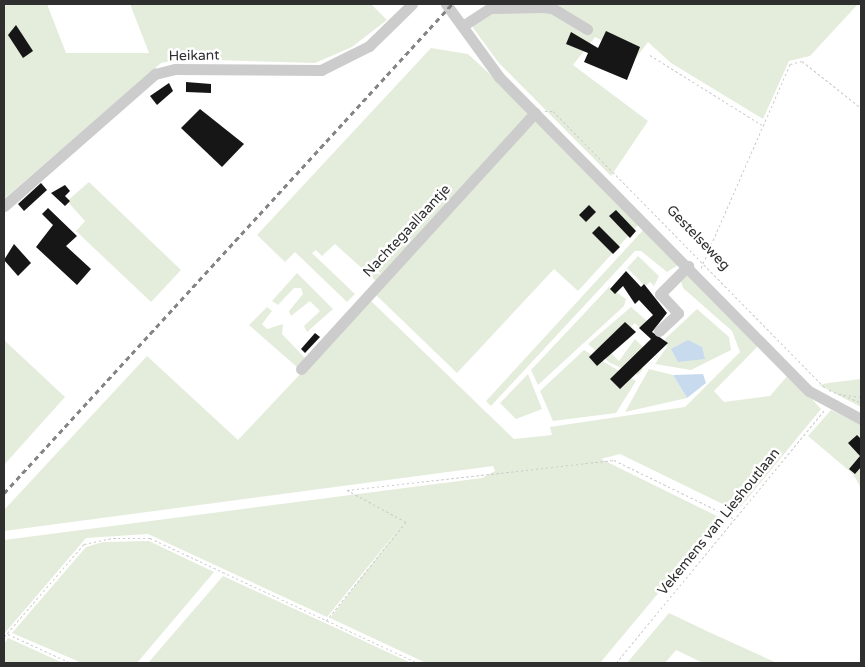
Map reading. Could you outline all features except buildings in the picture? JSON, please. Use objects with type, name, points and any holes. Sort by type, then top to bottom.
[{"type":"street","name":"Heikant","points":[[4,206],[155,74],[175,69],[321,70],[369,46],[412,4]]},
{"type":"street","name":"Gestelseweg","points":[[446,4],[464,25],[499,77],[697,275],[809,391],[829,404],[861,419]]},
{"type":"street","points":[[464,25],[490,8],[542,7],[552,8],[587,29]]},
{"type":"street","name":"Nachtegaallaantje","points":[[300,369],[535,113]]},
{"type":"street","points":[[660,330],[678,313],[660,294],[688,266]]},
{"type":"path","points":[[650,55],[762,125]]},
{"type":"path","points":[[697,275],[787,69],[798,61],[861,108]]},
{"type":"path","name":"Gestelseweg","points":[[535,113],[553,111],[818,382],[838,394]]},
{"type":"path","points":[[838,394],[861,397]]},
{"type":"path","points":[[838,394],[861,402]]},
{"type":"path","name":"Vekemens van Lieshoutlaan","points":[[616,663],[838,394]]},
{"type":"path","points":[[326,620],[406,522],[347,490],[614,460],[735,519]]},
{"type":"path","points":[[4,637],[84,544],[113,538],[150,538],[418,663]]},
{"type":"path","points":[[6,633],[71,663]]},
{"type":"green space","points":[[4,4],[47,4],[66,53],[149,53],[130,4],[371,4],[387,20],[352,47],[315,63],[181,59],[161,63],[4,199]]},
{"type":"green space","points":[[551,4],[858,4],[810,56],[789,61],[763,119],[671,63],[648,42],[636,58],[595,37],[573,65],[648,121],[611,176],[498,62],[471,25],[487,12]]},
{"type":"green space","points":[[431,48],[468,54],[531,112],[376,281],[335,244],[322,256],[316,250],[312,253],[355,294],[347,302],[295,252],[285,262],[257,235]]},
{"type":"green space","points":[[538,118],[640,223],[578,291],[554,269],[457,373],[375,294]]},
{"type":"green space","points":[[89,182],[181,270],[151,302],[76,231],[85,221],[67,201]]},
{"type":"green space","points":[[645,228],[680,264],[667,272],[641,251],[635,251],[491,406],[486,401]]},
{"type":"green space","points":[[638,256],[659,276],[654,286],[650,282],[645,286],[627,268]]},
{"type":"green space","points":[[686,270],[759,345],[714,391],[724,402],[770,396],[789,374],[821,409],[737,511],[620,454],[601,459],[721,518],[600,663],[426,663],[330,618],[401,526],[327,617],[148,534],[86,538],[4,634],[4,540],[482,478],[495,471],[493,466],[4,531],[4,510],[147,356],[238,440],[370,300],[514,439],[552,435],[550,427],[685,407],[740,352],[732,331],[683,288],[680,278]]},
{"type":"green space","points":[[297,273],[333,309],[307,332],[304,326],[320,311],[310,301],[291,316],[289,311],[303,294],[301,288],[294,288],[278,305],[272,301]]},
{"type":"green space","points":[[609,287],[626,299],[624,306],[538,385],[531,370]]},
{"type":"green space","points":[[267,307],[272,311],[262,324],[267,329],[283,324],[282,334],[305,358],[297,367],[249,325]]},
{"type":"green space","points":[[631,307],[647,321],[640,328],[635,323],[608,350],[619,361],[635,339],[647,351],[634,359],[643,369],[638,375],[610,363],[588,344]]},
{"type":"green space","points":[[697,309],[729,337],[731,350],[691,370],[655,364],[667,347],[665,339]]},
{"type":"green space","points":[[4,340],[65,397],[4,465]]},
{"type":"green space","points":[[584,350],[636,381],[616,413],[553,421],[540,391]]},
{"type":"green space","points":[[649,369],[673,375],[687,398],[625,412]]},
{"type":"green space","points":[[528,374],[542,409],[516,419],[500,403]]},
{"type":"green space","points":[[861,379],[861,407],[819,385],[828,383]]},
{"type":"green space","points":[[831,410],[861,424],[861,488],[853,474],[808,436]]},
{"type":"green space","points":[[149,541],[214,572],[137,663],[82,663],[12,633],[86,547],[103,542]]},
{"type":"green space","points":[[223,576],[351,635],[411,663],[148,663]]},
{"type":"green space","points":[[669,613],[777,663],[703,663],[676,650],[665,663],[627,663]]},
{"type":"green space","points":[[8,638],[63,663],[4,663],[4,644]]},
{"type":"water","points":[[688,340],[702,347],[705,359],[678,362],[671,349]]},
{"type":"water","points":[[703,374],[706,383],[687,398],[673,375]]},
{"type":"railway","points":[[4,493],[452,4]]}]
